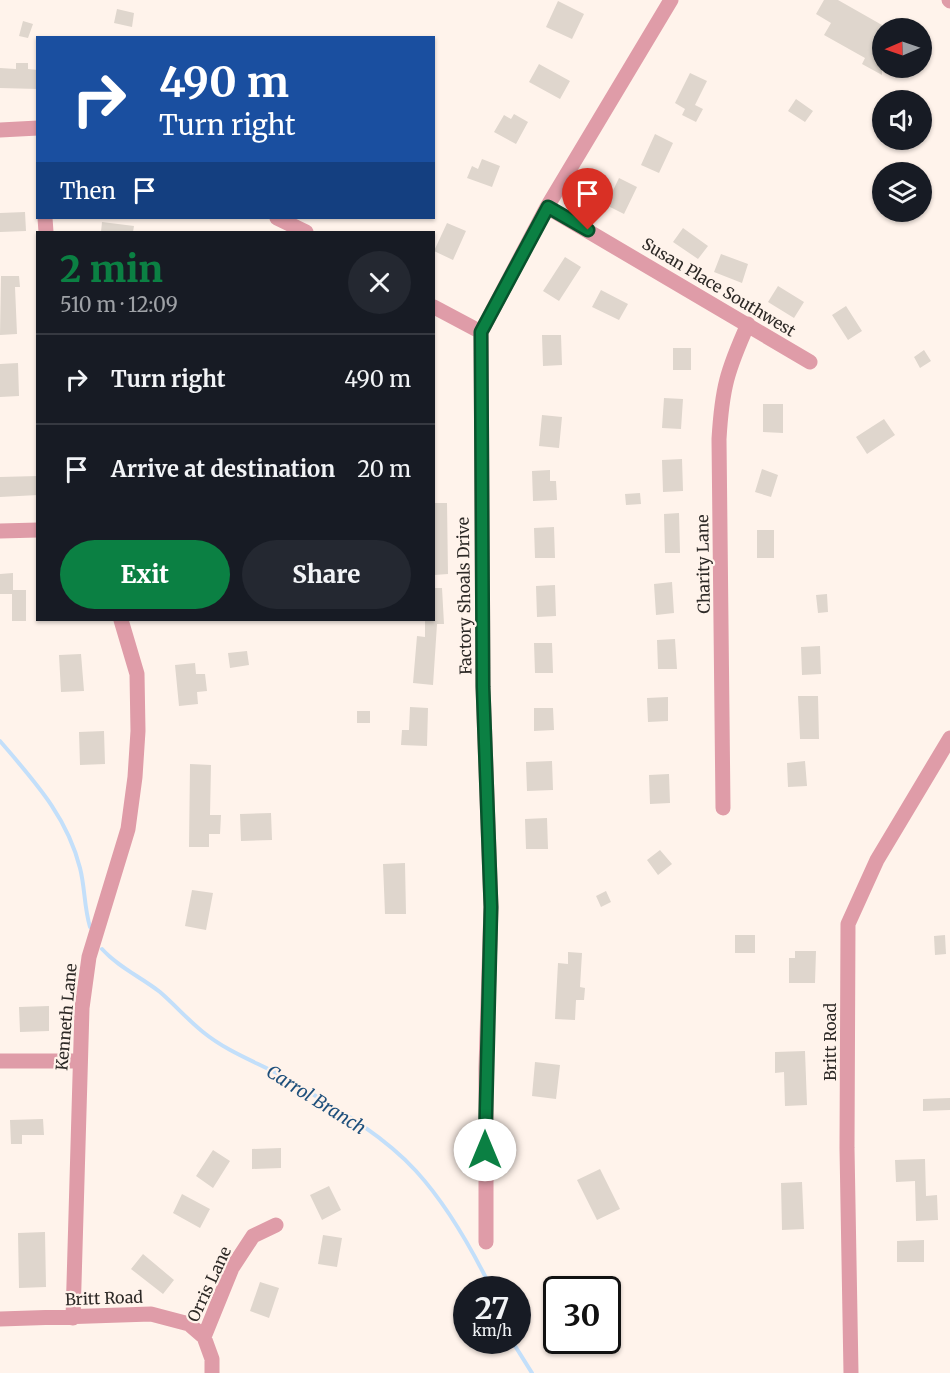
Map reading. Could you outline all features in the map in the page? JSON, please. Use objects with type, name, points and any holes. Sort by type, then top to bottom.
[{"type":"street","name":"Factory Shoals Drive","points":[[486,1242],[486,1068],[491,907],[483,687],[481,332],[548,207],[671,0]]},
{"type":"street","points":[[0,130],[36,128]]},
{"type":"street","name":"Susan Place Southwest","points":[[548,207],[810,362]]},
{"type":"street","points":[[279,219],[304,231]]},
{"type":"street","points":[[435,308],[481,332]]},
{"type":"street","name":"Charity Lane","points":[[723,808],[719,439],[721,396],[727,370],[748,324]]},
{"type":"street","points":[[0,531],[36,530]]},
{"type":"street","name":"Kenneth Lane","points":[[72,1318],[82,1008],[89,957],[128,829],[135,777],[138,731],[136,674],[121,621]]},
{"type":"street","name":"Britt Road","points":[[851,1373],[847,1148],[848,924],[877,860],[950,738]]},
{"type":"street","points":[[0,1061],[79,1061]]},
{"type":"street","name":"Orris Lane","points":[[213,1373],[212,1359],[204,1337],[232,1268],[253,1236],[276,1225]]},
{"type":"street","name":"Britt Road","points":[[0,1319],[152,1314],[189,1324],[204,1337]]},
{"type":"building","points":[[824,0],[838,0],[872,19],[872,70],[862,64],[865,58],[824,35],[831,23],[816,14]]},
{"type":"building","points":[[558,1],[584,14],[572,39],[546,27]]},
{"type":"building","points":[[117,9],[134,13],[132,27],[114,23]]},
{"type":"building","points":[[23,21],[33,24],[28,38],[19,36]]},
{"type":"building","points":[[16,63],[28,63],[28,69],[36,70],[36,89],[0,88],[0,68],[16,69]]},
{"type":"building","points":[[539,64],[570,81],[560,99],[529,82]]},
{"type":"building","points":[[690,73],[707,81],[695,105],[703,109],[696,122],[682,115],[685,109],[675,103]]},
{"type":"building","points":[[796,99],[813,111],[805,122],[788,111]]},
{"type":"building","points":[[514,114],[528,122],[516,144],[494,132],[504,115],[511,119]]},
{"type":"building","points":[[655,134],[673,143],[659,173],[641,165]]},
{"type":"building","points":[[482,159],[500,166],[492,187],[467,178],[472,166],[478,169]]},
{"type":"building","points":[[619,178],[637,187],[624,214],[606,205]]},
{"type":"building","points":[[25,212],[26,231],[0,232],[0,213]]},
{"type":"building","points":[[102,222],[134,226],[133,231],[101,231]]},
{"type":"building","points":[[447,223],[466,231],[453,260],[435,251]]},
{"type":"building","points":[[683,228],[708,246],[698,259],[673,242]]},
{"type":"building","points":[[721,254],[748,264],[742,283],[714,272]]},
{"type":"building","points":[[565,257],[581,267],[559,301],[543,291]]},
{"type":"building","points":[[1,276],[19,276],[20,287],[15,287],[17,334],[0,335]]},
{"type":"building","points":[[778,286],[804,302],[794,318],[768,302]]},
{"type":"building","points":[[601,290],[628,304],[619,320],[592,307]]},
{"type":"building","points":[[846,306],[862,331],[848,340],[832,315]]},
{"type":"building","points":[[542,335],[561,335],[562,365],[543,366]]},
{"type":"building","points":[[673,348],[691,348],[691,370],[673,370]]},
{"type":"building","points":[[924,350],[931,361],[920,368],[914,357]]},
{"type":"building","points":[[18,363],[19,396],[0,397],[0,364]]},
{"type":"building","points":[[664,398],[683,399],[681,429],[662,428]]},
{"type":"building","points":[[763,404],[783,404],[783,433],[763,432]]},
{"type":"building","points":[[542,415],[562,417],[559,448],[539,446]]},
{"type":"building","points":[[884,419],[895,435],[867,454],[856,437]]},
{"type":"building","points":[[682,459],[683,491],[663,492],[662,460]]},
{"type":"building","points":[[762,469],[778,475],[771,497],[755,492]]},
{"type":"building","points":[[550,470],[550,481],[556,481],[557,500],[533,501],[532,471]]},
{"type":"building","points":[[36,476],[36,495],[0,497],[0,477]]},
{"type":"building","points":[[640,493],[641,504],[626,505],[625,494]]},
{"type":"building","points":[[435,503],[447,503],[448,574],[435,575]]},
{"type":"building","points":[[679,513],[680,553],[665,553],[664,514]]},
{"type":"building","points":[[554,527],[555,558],[535,558],[534,528]]},
{"type":"building","points":[[757,530],[774,530],[774,558],[757,558]]},
{"type":"building","points":[[13,573],[13,590],[26,590],[26,621],[12,621],[12,594],[0,594],[0,574]]},
{"type":"building","points":[[672,582],[674,613],[656,615],[654,584]]},
{"type":"building","points":[[555,585],[556,616],[537,617],[536,586]]},
{"type":"building","points":[[435,588],[442,588],[444,624],[437,624],[433,685],[413,683],[417,636],[425,637],[425,621],[435,621]]},
{"type":"building","points":[[827,594],[828,612],[818,613],[816,595]]},
{"type":"building","points":[[675,639],[677,669],[658,669],[657,640]]},
{"type":"building","points":[[534,643],[552,643],[553,673],[535,673]]},
{"type":"building","points":[[820,646],[821,674],[802,675],[801,647]]},
{"type":"building","points":[[247,651],[249,665],[230,668],[228,653]]},
{"type":"building","points":[[81,654],[84,691],[61,692],[59,655]]},
{"type":"building","points":[[195,663],[196,674],[205,674],[207,691],[197,692],[198,704],[179,706],[175,665]]},
{"type":"building","points":[[798,696],[818,696],[819,739],[800,739]]},
{"type":"building","points":[[668,697],[668,721],[648,722],[647,698]]},
{"type":"building","points":[[410,707],[428,708],[427,746],[401,745],[402,730],[409,730]]},
{"type":"building","points":[[534,708],[553,708],[554,730],[534,731]]},
{"type":"building","points":[[357,711],[370,711],[370,723],[357,723]]},
{"type":"building","points":[[104,731],[105,764],[80,765],[79,732]]},
{"type":"building","points":[[552,761],[553,790],[527,791],[526,762]]},
{"type":"building","points":[[805,761],[807,786],[788,787],[787,763]]},
{"type":"building","points":[[190,764],[211,765],[210,815],[221,815],[220,834],[209,834],[209,847],[189,847]]},
{"type":"building","points":[[669,774],[670,803],[650,804],[649,775]]},
{"type":"building","points":[[271,813],[272,840],[241,841],[240,814]]},
{"type":"building","points":[[547,818],[548,849],[526,849],[525,819]]},
{"type":"building","points":[[660,850],[672,864],[658,875],[647,860]]},
{"type":"building","points":[[405,863],[406,914],[385,914],[383,864]]},
{"type":"building","points":[[192,890],[213,893],[206,930],[185,926]]},
{"type":"building","points":[[606,891],[611,902],[601,907],[596,896]]},
{"type":"building","points":[[735,935],[755,935],[755,953],[735,953]]},
{"type":"building","points":[[945,935],[946,954],[935,955],[934,936]]},
{"type":"building","points":[[795,951],[816,951],[815,983],[789,983],[789,958],[795,958]]},
{"type":"building","points":[[568,952],[582,953],[580,987],[585,988],[584,1000],[576,1000],[575,1020],[555,1019],[558,963],[568,964]]},
{"type":"building","points":[[49,1006],[49,1031],[20,1032],[19,1007]]},
{"type":"building","points":[[805,1051],[807,1105],[785,1106],[784,1072],[775,1073],[775,1052]]},
{"type":"building","points":[[535,1062],[560,1065],[556,1099],[532,1096]]},
{"type":"building","points":[[950,1098],[950,1110],[923,1111],[923,1099]]},
{"type":"building","points":[[43,1119],[44,1135],[22,1135],[22,1144],[11,1144],[10,1120]]},
{"type":"building","points":[[281,1148],[281,1168],[252,1169],[252,1149]]},
{"type":"building","points":[[213,1150],[230,1161],[213,1188],[196,1176]]},
{"type":"building","points":[[925,1159],[926,1196],[937,1195],[938,1220],[916,1221],[915,1181],[896,1182],[895,1160]]},
{"type":"building","points":[[600,1169],[620,1209],[597,1220],[577,1180]]},
{"type":"building","points":[[802,1182],[804,1229],[782,1230],[781,1183]]},
{"type":"building","points":[[329,1186],[341,1210],[322,1220],[310,1195]]},
{"type":"building","points":[[182,1194],[210,1209],[200,1228],[173,1213]]},
{"type":"building","points":[[45,1232],[46,1287],[19,1288],[18,1233]]},
{"type":"building","points":[[323,1235],[342,1238],[337,1267],[318,1264]]},
{"type":"building","points":[[924,1240],[924,1262],[897,1262],[897,1241]]},
{"type":"building","points":[[143,1254],[174,1280],[163,1294],[131,1269]]},
{"type":"building","points":[[260,1282],[279,1288],[269,1318],[250,1311]]},
{"type":"waterway","points":[[0,741],[48,800],[67,832],[80,868],[90,927]]},
{"type":"waterway","name":"Carrol Branch","points":[[102,949],[115,961],[160,992],[213,1040],[291,1081],[340,1111],[388,1145],[427,1184],[467,1243],[485,1276]]},
{"type":"waterway","name":"Carrol Branch","points":[[520,1354],[532,1373]]},
{"type":"route","points":[[485,1150],[491,907],[483,687],[481,332],[548,207],[588,230]]}]
